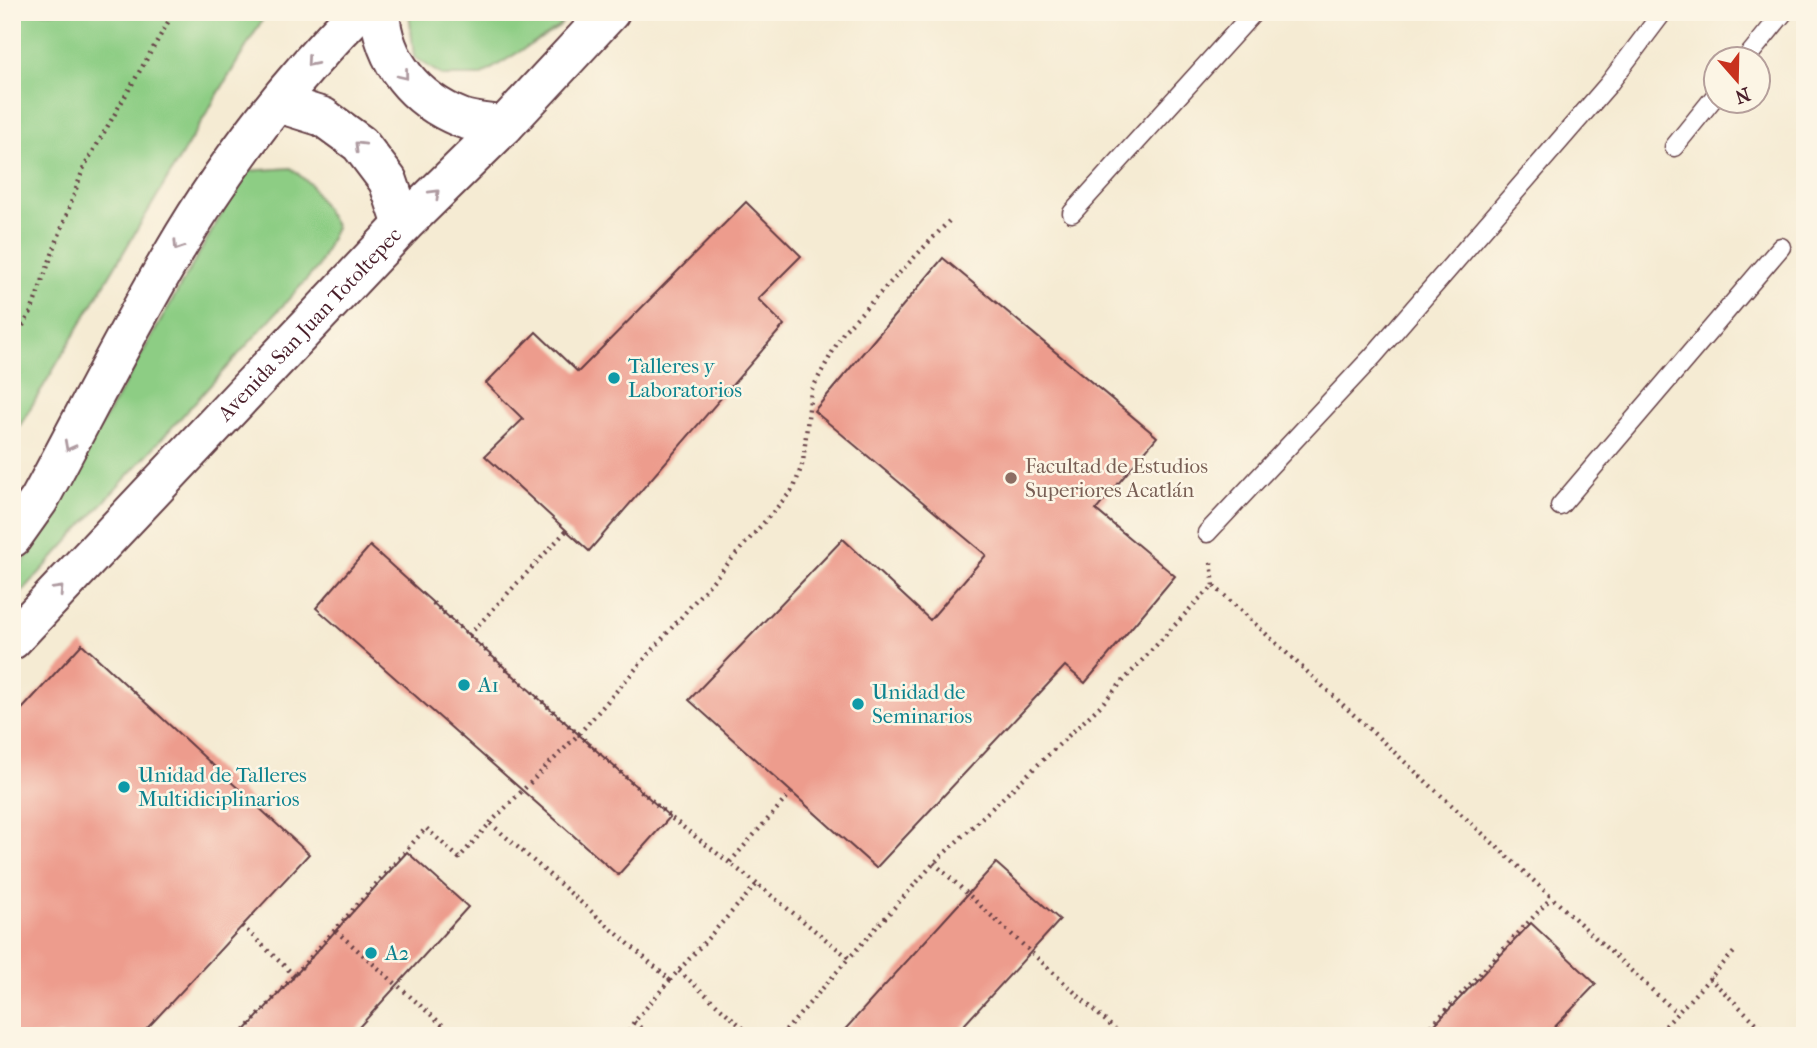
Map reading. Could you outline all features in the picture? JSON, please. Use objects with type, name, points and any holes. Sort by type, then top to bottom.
[{"type":"main road","points":[[12,538],[39,500],[171,257],[223,174],[307,67],[358,12]]},
{"type":"main road","points":[[380,12],[382,32],[398,70],[427,100],[464,119],[504,125]]},
{"type":"main road","name":"Avenida San Juan Totoltepec","points":[[12,640],[403,225],[504,125],[610,12]]},
{"type":"main road","points":[[278,103],[323,117],[360,144],[388,181],[403,225]]},
{"type":"lane","points":[[1072,213],[1254,12]]},
{"type":"lane","points":[[1207,533],[1382,346],[1608,85],[1664,12]]},
{"type":"lane","points":[[1756,46],[1784,12]]},
{"type":"lane","points":[[1674,147],[1702,112]]},
{"type":"lane","points":[[1560,506],[1781,247]]},
{"type":"path","points":[[12,344],[31,312],[84,167],[174,12]]},
{"type":"path","points":[[240,1036],[426,828],[458,858],[578,735],[794,488],[803,462],[811,391],[844,331],[950,220]]},
{"type":"path","points":[[469,635],[566,531]]},
{"type":"path","points":[[1207,533],[1214,586],[1677,1013]]},
{"type":"path","points":[[781,1036],[934,863],[1100,706],[1214,586]]},
{"type":"path","points":[[433,603],[670,817],[849,958]]},
{"type":"path","points":[[730,862],[791,793]]},
{"type":"path","points":[[490,823],[670,980]]},
{"type":"path","points":[[934,863],[1121,1036]]},
{"type":"path","points":[[625,1036],[670,980],[757,884]]},
{"type":"path","points":[[1422,1036],[1551,898]]},
{"type":"path","points":[[242,926],[295,976]]},
{"type":"path","points":[[336,931],[455,1036]]},
{"type":"path","points":[[1656,1036],[1736,950]]},
{"type":"path","points":[[679,971],[752,1036]]},
{"type":"path","points":[[1710,978],[1770,1036]]},
{"type":"path","points":[[634,1022],[650,1036]]},
{"type":"green space","points":[[12,12],[267,12],[12,439]]},
{"type":"green space","points":[[409,12],[570,12],[559,27],[480,76],[443,76],[414,57]]},
{"type":"green space","points":[[291,168],[310,184],[336,227],[318,267],[12,603],[12,577],[21,566],[246,171]]},
{"type":"building","name":"Talleres y Laboratorios","points":[[746,202],[801,256],[758,299],[784,325],[589,551],[485,456],[523,419],[486,383],[536,332],[578,372]]},
{"type":"building","points":[[943,258],[1157,437],[1096,510],[1175,576],[1085,683],[1065,666],[876,868],[689,700],[843,539],[930,620],[986,555],[814,411]]},
{"type":"building","name":"A1","points":[[370,546],[670,817],[618,875],[316,608]]},
{"type":"building","name":"Unidad de Talleres Multidiciplinarios","points":[[82,644],[309,854],[140,1036],[12,1036],[12,720]]},
{"type":"building","name":"A2","points":[[407,852],[468,907],[351,1036],[240,1036]]},
{"type":"building","points":[[996,863],[1060,920],[954,1036],[839,1036]]},
{"type":"building","points":[[1531,923],[1596,984],[1546,1036],[1424,1036]]},
{"type":"place","name":"Talleres y Laboratorios","points":[[614,378]]},
{"type":"place","name":"Facultad de Estudios Superiores Acatlán","points":[[1011,478]]},
{"type":"place","name":"A1","points":[[464,685]]},
{"type":"place","name":"Unidad de Seminarios","points":[[858,704]]},
{"type":"place","name":"Unidad de Talleres Multidiciplinarios","points":[[124,787]]},
{"type":"place","name":"A2","points":[[371,953]]}]
